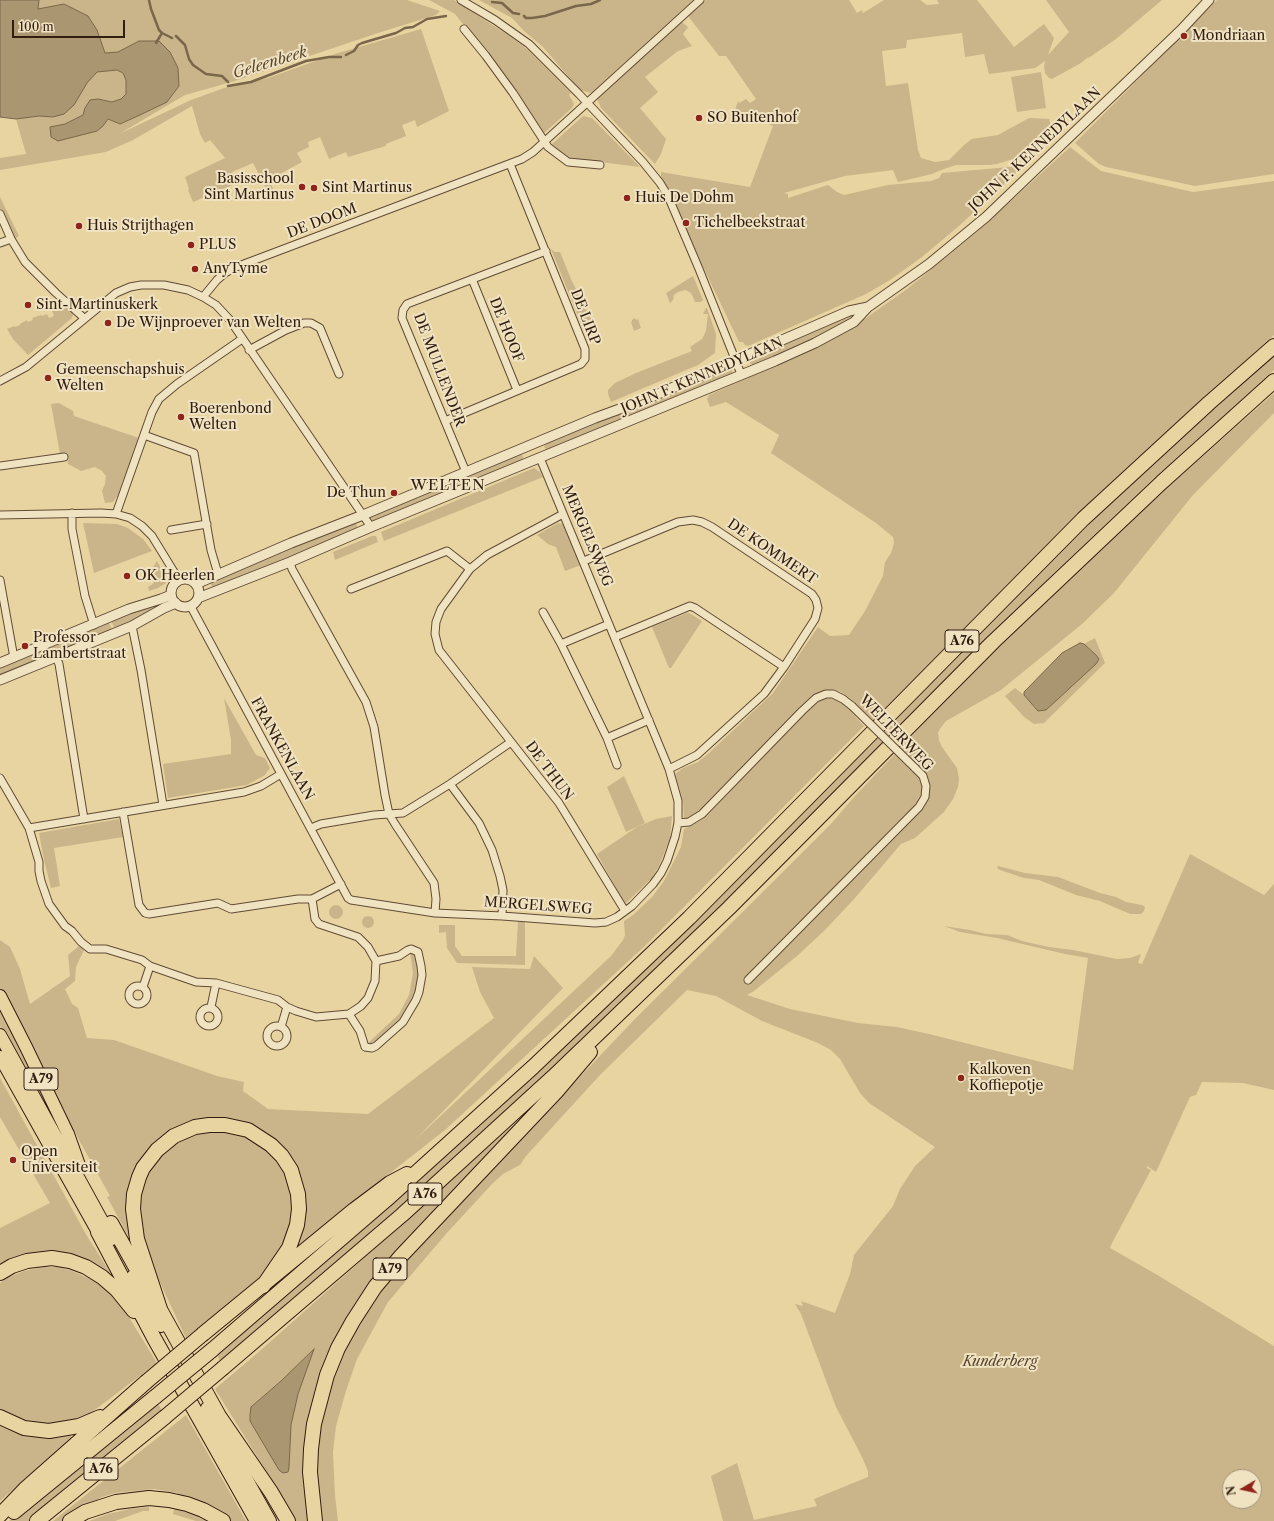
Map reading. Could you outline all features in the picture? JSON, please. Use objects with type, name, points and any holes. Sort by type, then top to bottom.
[{"type":"highway","name":"A76","points":[[2,1521],[212,1350],[432,1160],[533,1067],[689,918],[1083,519],[1209,403],[1274,346]]},
{"type":"highway","name":"A76","points":[[37,1521],[165,1417],[402,1215],[532,1097],[622,1013],[729,908],[993,642],[1162,482],[1274,381]]},
{"type":"highway","name":"A79","points":[[315,1521],[310,1472],[314,1424],[327,1375],[338,1348],[353,1321],[375,1288],[401,1256],[576,1070],[622,1013]]},
{"type":"highway","name":"A79","points":[[161,1312],[137,1239],[133,1209],[134,1194],[143,1168],[157,1150],[174,1136],[196,1127],[225,1125],[248,1130],[271,1145],[282,1156],[291,1170],[298,1194],[299,1209],[297,1225],[290,1248],[262,1286]]},
{"type":"highway","name":"A76","points":[[0,1515],[25,1489],[110,1413],[354,1210],[390,1183],[432,1160]]},
{"type":"highway","name":"A79","points":[[111,1222],[219,1416],[271,1492],[288,1521]]},
{"type":"highway","name":"A79","points":[[98,1232],[154,1338],[257,1521]]},
{"type":"highway","points":[[0,1273],[20,1263],[35,1259],[57,1259],[78,1264],[94,1272],[117,1290],[154,1338]]},
{"type":"highway","name":"A76","points":[[0,1417],[24,1428],[49,1431],[79,1426],[110,1413]]},
{"type":"highway","points":[[70,1521],[85,1512],[116,1502],[149,1498],[187,1504],[203,1510],[223,1521]]},
{"type":"main road","name":"A79","points":[[0,996],[66,1130],[79,1164]]},
{"type":"main road","points":[[0,1035],[20,1072]]},
{"type":"main road","name":"A79","points":[[0,1056],[98,1232]]},
{"type":"main road","name":"A79","points":[[20,1072],[38,1096],[79,1164],[111,1222]]},
{"type":"main road","name":"A79","points":[[20,1072],[270,1521]]},
{"type":"street","points":[[461,0],[495,20],[529,44],[643,162],[660,183],[668,196],[741,374]]},
{"type":"street","name":"DE DOOM","points":[[203,297],[217,280],[225,273],[236,267],[522,159],[587,103],[700,0]]},
{"type":"street","name":"JOHN F. KENNEDYLAAN","points":[[198,598],[290,562],[815,343],[854,322],[868,308],[929,264],[986,217],[1181,30],[1209,0]]},
{"type":"street","points":[[464,29],[513,93],[543,142],[568,162],[600,165]]},
{"type":"street","name":"DE LIRP","points":[[445,421],[581,364],[586,356],[586,349],[510,164]]},
{"type":"street","points":[[0,214],[11,239],[25,262],[84,318]]},
{"type":"street","points":[[0,244],[11,239]]},
{"type":"street","name":"DE MULLENDER","points":[[466,472],[402,318],[403,310],[407,304],[546,251]]},
{"type":"street","name":"DE HOOF","points":[[472,279],[517,390]]},
{"type":"street","points":[[0,381],[26,367],[116,293],[130,287],[140,285],[164,286],[188,290],[203,297],[216,306],[230,320],[242,340],[371,527]]},
{"type":"street","name":"JOHN F. KENNEDYLAAN","points":[[196,584],[535,443],[644,400],[849,311],[868,308]]},
{"type":"street","points":[[249,350],[286,330],[304,323],[311,323],[320,328],[339,374]]},
{"type":"street","points":[[116,514],[152,412],[159,399],[177,384],[242,340]]},
{"type":"street","points":[[144,435],[194,453],[211,550],[218,574]]},
{"type":"street","points":[[535,443],[540,458]]},
{"type":"street","points":[[0,466],[64,457]]},
{"type":"street","name":"MERGELSWEG","points":[[354,902],[435,912],[595,924],[606,922],[617,917],[625,912],[645,893],[661,873],[672,848],[678,823],[678,801],[669,768],[540,458]]},
{"type":"street","points":[[72,513],[72,529],[85,596],[94,625]]},
{"type":"street","points":[[0,515],[72,513],[116,514],[130,518],[146,530],[155,541],[179,580]]},
{"type":"street","name":"DE THUN","points":[[563,514],[487,555],[470,569],[438,615],[435,629],[436,639],[439,650],[559,803],[625,912]]},
{"type":"street","name":"DE KOMMERT","points":[[584,562],[678,522],[693,520],[702,522],[792,580],[815,597],[818,608],[817,615],[784,667],[764,694],[697,755],[669,768]]},
{"type":"street","points":[[171,530],[206,524]]},
{"type":"street","points":[[351,589],[447,551],[470,569]]},
{"type":"street","points":[[290,562],[292,569],[366,702],[374,727],[385,795],[390,814],[434,883],[436,899],[435,912]]},
{"type":"street","points":[[0,663],[94,625],[129,609],[161,599],[173,599],[183,607],[190,606],[198,598],[196,584],[186,579],[179,580],[172,588],[173,599]]},
{"type":"street","points":[[0,580],[14,658]]},
{"type":"street","points":[[0,680],[132,626],[164,608],[173,599]]},
{"type":"street","name":"FRANKENLAAN","points":[[190,606],[348,898],[354,902]]},
{"type":"street","points":[[614,637],[690,606],[784,667]]},
{"type":"street","points":[[543,612],[561,644],[607,738],[617,765]]},
{"type":"street","points":[[561,644],[609,624]]},
{"type":"street","points":[[132,626],[164,805]]},
{"type":"street","points":[[56,657],[59,664],[84,819]]},
{"type":"street","name":"WELTERWEG","points":[[678,823],[689,822],[702,814],[802,711],[816,698],[826,694],[833,694],[843,698],[923,776],[926,786],[926,797],[919,808],[748,980]]},
{"type":"street","points":[[607,738],[649,720]]},
{"type":"street","points":[[311,828],[321,824],[403,813],[450,784],[511,742]]},
{"type":"street","points":[[28,828],[253,789],[281,774]]},
{"type":"street","points":[[0,778],[28,828],[39,862],[39,871],[44,891],[50,904],[65,926],[90,949],[106,949],[142,960],[150,966],[196,982],[216,983],[278,1000],[287,1007],[316,1017],[349,1014],[361,1006],[368,998],[375,981],[376,961],[368,947],[358,937],[319,924],[315,919],[312,899]]},
{"type":"street","points":[[450,784],[479,823],[492,850],[500,876],[502,890],[502,916]]},
{"type":"street","points":[[123,812],[139,905],[145,913],[149,914],[218,904],[231,909],[298,899],[312,899],[341,884]]},
{"type":"street","points":[[349,1014],[360,1031],[365,1047],[372,1048],[403,1022],[416,1000],[422,975],[422,966],[418,952],[411,949],[399,956],[376,961]]},
{"type":"street","points":[[143,987],[150,966]]},
{"type":"street","points":[[211,1007],[216,983]]},
{"type":"street","points":[[281,1027],[287,1007]]},
{"type":"green space","points":[[39,0],[407,0],[440,11],[436,15],[235,81],[185,95],[119,134],[191,100],[224,88],[268,78],[338,53],[421,29],[449,111],[417,127],[415,120],[402,125],[406,136],[386,144],[386,146],[348,157],[346,152],[329,159],[320,137],[308,142],[309,147],[297,153],[302,162],[269,180],[274,191],[269,194],[253,163],[232,172],[237,183],[193,202],[185,177],[225,158],[210,140],[205,143],[200,134],[192,106],[133,140],[106,152],[0,170],[0,158],[26,154],[16,119],[39,116],[53,117],[80,92],[97,72],[117,70],[123,73],[126,80],[126,94],[121,99],[112,102],[98,99],[85,108],[84,115],[65,124],[50,127],[103,126],[108,119],[120,124],[167,102],[179,86],[178,68],[170,52],[139,41],[118,52],[105,53],[97,30],[88,16],[64,4],[38,9]]},
{"type":"green space","points":[[429,0],[454,0],[511,37],[528,50],[571,93],[569,95],[574,104],[572,108],[542,135],[485,52],[455,14]]},
{"type":"green space","points":[[479,0],[693,0],[591,93],[580,90],[543,47],[524,31],[512,18]]},
{"type":"green space","points":[[706,0],[849,0],[857,13],[862,10],[863,13],[884,0],[920,0],[927,5],[939,4],[937,0],[977,0],[1014,47],[1044,24],[1054,38],[1048,55],[1069,32],[1046,0],[1162,0],[1116,39],[1087,59],[1089,56],[1081,63],[1052,79],[1045,73],[1045,61],[1035,68],[989,74],[984,54],[965,57],[962,33],[907,40],[906,48],[882,51],[886,86],[908,83],[918,150],[921,158],[935,162],[949,160],[972,139],[998,135],[1029,118],[1049,119],[1051,133],[1048,140],[1023,156],[997,164],[956,165],[932,174],[898,182],[893,170],[845,176],[784,193],[788,194],[788,198],[828,185],[844,195],[888,185],[931,181],[939,178],[942,173],[1020,166],[1022,168],[960,225],[922,257],[890,280],[866,294],[748,346],[743,342],[739,342],[661,179],[661,172],[750,187],[773,126],[735,110],[738,101],[739,103],[746,99],[750,103],[756,99],[726,56],[719,56],[688,16]]},
{"type":"green space","points":[[1217,0],[1274,0],[1274,174],[1195,186],[1106,167],[1099,164],[1075,143]]},
{"type":"green space","points":[[682,22],[688,27],[683,34],[692,46],[678,51],[645,77],[658,92],[640,108],[666,139],[661,154],[655,164],[601,108],[597,98]]},
{"type":"green space","points":[[1041,72],[1046,108],[1017,112],[1011,77]]},
{"type":"green space","points":[[583,116],[592,118],[640,167],[567,158],[551,145]]},
{"type":"green space","points":[[1070,147],[1101,171],[1193,192],[1274,181],[1274,335],[1095,497],[874,721],[850,698],[839,691],[830,690],[820,693],[704,810],[690,818],[684,818],[683,802],[675,774],[683,768],[698,762],[709,753],[773,693],[818,627],[830,636],[849,635],[865,611],[883,576],[885,562],[891,553],[894,543],[893,537],[876,523],[771,453],[779,435],[726,402],[710,407],[707,399],[709,395],[835,338],[856,325],[907,289],[977,232]]},
{"type":"green space","points":[[0,197],[19,236],[15,239],[0,208]]},
{"type":"green space","points":[[551,249],[555,252],[560,252],[571,279],[592,321],[582,326]]},
{"type":"green space","points":[[693,276],[703,300],[701,302],[695,302],[691,293],[685,290],[674,295],[673,300],[670,303],[666,293]]},
{"type":"green space","points":[[58,299],[72,312],[72,318],[28,355],[13,339],[7,329],[20,325],[27,320],[28,322],[33,320],[32,318],[41,315],[47,314],[49,318],[54,316],[50,305]]},
{"type":"green space","points":[[706,308],[716,334],[715,353],[698,365],[611,402],[608,390],[615,383],[692,351],[690,347],[702,339],[706,331],[708,314],[703,314]]},
{"type":"green space","points":[[860,313],[835,328],[788,351],[753,365],[750,363],[750,359],[753,356],[851,314]]},
{"type":"green space","points":[[635,318],[636,320],[638,319],[641,328],[634,331],[631,322]]},
{"type":"green space","points":[[1274,352],[1274,370],[1151,481],[1055,572],[782,850],[501,1121],[221,1363],[216,1353],[331,1256],[1122,490]]},
{"type":"green space","points":[[727,368],[732,370],[730,376],[550,450],[544,447],[546,442]]},
{"type":"green space","name":"Kunderberg","points":[[1274,393],[1274,413],[1193,495],[1114,593],[1082,624],[1001,690],[946,721],[938,733],[939,740],[942,747],[957,768],[959,779],[958,787],[953,799],[944,812],[915,838],[901,844],[855,898],[825,930],[797,956],[747,995],[790,1009],[858,1023],[897,1027],[1073,1070],[1088,958],[997,938],[960,932],[944,926],[986,934],[1007,935],[1022,941],[1049,947],[1073,950],[1117,959],[1130,958],[1141,954],[1138,963],[1142,964],[1190,854],[1264,895],[1274,884],[1274,1090],[1243,1083],[1202,1082],[1196,1095],[1190,1097],[1156,1172],[1147,1166],[1147,1168],[1151,1170],[1110,1248],[1274,1346],[1274,1521],[723,1521],[711,1476],[737,1463],[754,1520],[817,1506],[814,1499],[868,1477],[868,1471],[836,1407],[801,1314],[795,1304],[803,1306],[801,1301],[835,1313],[850,1274],[854,1255],[893,1206],[900,1189],[915,1166],[935,1147],[869,1103],[860,1093],[840,1059],[831,1050],[818,1043],[762,1021],[716,996],[687,990],[600,1075],[526,1156],[520,1165],[503,1174],[492,1184],[446,1234],[388,1302],[357,1359],[336,1426],[333,1452],[338,1521],[320,1521],[316,1495],[318,1431],[331,1380],[351,1335],[389,1278],[632,1022],[830,825],[855,796],[929,718],[1039,606],[1165,490]]},
{"type":"green space","points":[[59,403],[73,411],[74,416],[139,438],[118,495],[113,502],[105,503],[102,491],[106,476],[102,471],[95,467],[81,471],[68,464],[66,453],[60,454],[51,404]]},
{"type":"green space","points":[[520,453],[523,456],[521,462],[374,522],[369,519],[369,516]]},
{"type":"green space","points":[[534,468],[540,472],[543,477],[384,541],[381,532]]},
{"type":"green space","points":[[354,522],[357,525],[357,529],[355,531],[213,589],[209,580]]},
{"type":"green space","points":[[83,523],[117,524],[128,528],[143,539],[152,551],[94,573]]},
{"type":"green space","points":[[558,523],[563,524],[581,565],[565,571],[556,547],[548,544],[537,535]]},
{"type":"green space","points":[[372,536],[376,536],[378,542],[335,560],[333,552]]},
{"type":"green space","points":[[157,561],[167,579],[166,583],[149,591],[148,587],[153,584],[155,579],[152,569]]},
{"type":"green space","points":[[160,604],[161,607],[115,630],[111,620],[125,613]]},
{"type":"green space","points":[[687,613],[702,621],[671,668],[669,668],[652,627]]},
{"type":"green space","points":[[108,621],[113,631],[40,661],[36,651]]},
{"type":"green space","points":[[1095,638],[1105,663],[1044,723],[1034,724],[1024,717],[1005,696],[1015,688],[1024,695],[1038,711],[1046,710],[1064,692],[1096,655],[1084,644]]},
{"type":"green space","points":[[33,652],[38,662],[0,677],[0,665]]},
{"type":"green space","points":[[224,698],[256,755],[265,758],[270,768],[265,775],[247,785],[168,798],[163,764],[231,754],[231,740]]},
{"type":"green space","points":[[827,698],[838,700],[846,706],[864,726],[647,944],[445,1130],[338,1214],[186,1338],[154,1270],[131,1241],[107,1197],[110,1196],[53,1093],[0,988],[0,940],[10,947],[20,969],[30,1004],[70,976],[68,955],[79,946],[84,950],[76,967],[75,981],[65,989],[72,1004],[78,1008],[87,1038],[114,1040],[217,1076],[244,1082],[243,1091],[268,1109],[368,1114],[494,1018],[480,992],[472,967],[530,969],[534,956],[563,988],[416,1139],[611,956],[625,935],[624,921],[633,915],[652,897],[664,881],[681,847],[684,829],[707,816],[809,708],[819,701]]},
{"type":"green space","points":[[624,776],[645,823],[626,832],[607,787]]},
{"type":"green space","points":[[672,816],[670,838],[659,866],[651,879],[626,903],[624,902],[597,854],[637,827],[656,819]]},
{"type":"green space","points":[[119,819],[123,837],[54,848],[60,886],[51,888],[39,833]]},
{"type":"green space","points":[[998,866],[1025,873],[1058,877],[1100,893],[1116,897],[1126,902],[1142,905],[1145,907],[1144,911],[1141,914],[1130,914],[1100,901],[1076,895],[1039,880],[1024,878],[1000,870],[997,868]]},
{"type":"green space","points":[[333,905],[339,905],[343,909],[343,915],[339,919],[333,919],[329,915],[329,909]]},
{"type":"green space","points":[[368,916],[372,918],[374,922],[372,926],[368,928],[364,926],[362,922],[364,918]]},
{"type":"green space","points":[[518,921],[525,921],[525,965],[457,963],[447,948],[446,932],[439,933],[439,925],[455,925],[455,946],[462,956],[516,956]]},
{"type":"green space","points":[[410,953],[415,954],[419,961],[419,983],[414,998],[406,1013],[373,1045],[367,1044],[399,1014],[409,995],[413,973]]},
{"type":"green space","points":[[0,1006],[53,1112],[51,1113],[0,1026]]},
{"type":"green space","points":[[0,1078],[87,1236],[122,1291],[86,1264],[0,1266],[0,1228],[50,1203],[0,1117]]},
{"type":"green space","points":[[529,1111],[397,1255],[319,1385],[310,1521],[296,1521],[215,1389],[261,1350]],"holes":[[[313,1350],[298,1394],[291,1425],[289,1468],[271,1455],[250,1421],[251,1407]]]},
{"type":"green space","points":[[43,1267],[59,1267],[70,1270],[95,1281],[107,1290],[119,1301],[157,1363],[92,1412],[81,1419],[63,1424],[32,1424],[5,1415],[0,1410],[0,1283],[7,1278],[24,1271]]},
{"type":"green space","points":[[157,1402],[163,1412],[30,1521],[9,1521]]},
{"type":"green space","points":[[186,1415],[246,1521],[196,1521],[173,1514],[178,1493],[154,1489],[115,1493],[102,1497],[62,1521],[53,1521]]},
{"type":"green space","points":[[0,1423],[70,1434],[72,1438],[0,1501]]},
{"type":"green space","points":[[149,1507],[149,1511],[143,1511],[115,1521],[89,1521],[108,1514],[130,1509]]},
{"type":"shaded area","points":[[0,0],[39,0],[38,9],[64,4],[88,16],[97,30],[105,53],[118,52],[139,41],[159,41],[170,52],[178,68],[179,86],[167,102],[140,115],[120,124],[108,119],[97,131],[58,141],[51,137],[50,127],[65,124],[83,115],[90,100],[98,99],[112,102],[121,99],[126,94],[126,80],[123,73],[117,70],[97,72],[87,83],[74,105],[64,114],[53,117],[39,116],[16,119],[0,117]]},
{"type":"shaded area","points":[[1080,643],[1084,644],[1096,655],[1099,659],[1096,664],[1046,710],[1038,711],[1024,695],[1024,692],[1062,653]]},
{"type":"shaded area","points":[[314,1349],[298,1394],[291,1425],[288,1472],[283,1473],[279,1470],[250,1421],[251,1407]]},
{"type":"waterway","name":"Geleenbeek","points":[[149,0],[159,30],[172,38]]},
{"type":"waterway","name":"Geleenbeek","points":[[524,16],[526,18],[545,16],[576,6],[591,4],[600,0]]},
{"type":"waterway","name":"Geleenbeek","points":[[492,2],[502,3],[513,13],[519,14]]},
{"type":"waterway","name":"Geleenbeek","points":[[346,55],[354,51],[358,45],[362,43],[396,33],[405,28],[413,27],[427,19],[446,16]]},
{"type":"waterway","points":[[156,43],[162,33]]},
{"type":"waterway","name":"Geleenbeek","points":[[176,36],[185,45],[189,59],[193,65],[206,74],[222,76],[228,82]]},
{"type":"waterway","name":"Geleenbeek","points":[[228,86],[251,82],[306,61],[329,57],[341,57]]},
{"type":"place","name":"Mondriaan","points":[[1184,36]]},
{"type":"place","name":"SO Buitenhof","points":[[699,118]]},
{"type":"place","name":"Basisschool Sint Martinus","points":[[302,187]]},
{"type":"place","name":"Sint Martinus","points":[[314,188]]},
{"type":"place","name":"Huis De Dohm","points":[[627,198]]},
{"type":"place","name":"Tichelbeekstraat","points":[[686,223]]},
{"type":"place","name":"Huis Strijthagen","points":[[79,226]]},
{"type":"place","name":"PLUS","points":[[191,245]]},
{"type":"place","name":"AnyTyme","points":[[195,269]]},
{"type":"place","name":"Sint-Martinuskerk","points":[[28,305]]},
{"type":"place","name":"De Wijnproever van Welten","points":[[108,323]]},
{"type":"place","name":"Gemeenschapshuis Welten","points":[[48,378]]},
{"type":"place","name":"Boerenbond Welten","points":[[181,417]]},
{"type":"place","name":"De Thun","points":[[394,493]]},
{"type":"place","name":"OK Heerlen","points":[[127,576]]},
{"type":"place","name":"Professor Lambertstraat","points":[[25,646]]},
{"type":"place","name":"Kalkoven Koffiepotje","points":[[961,1078]]},
{"type":"place","name":"Open Universiteit","points":[[13,1160]]},
{"type":"district","name":"WELTEN","points":[[448,486]]}]
